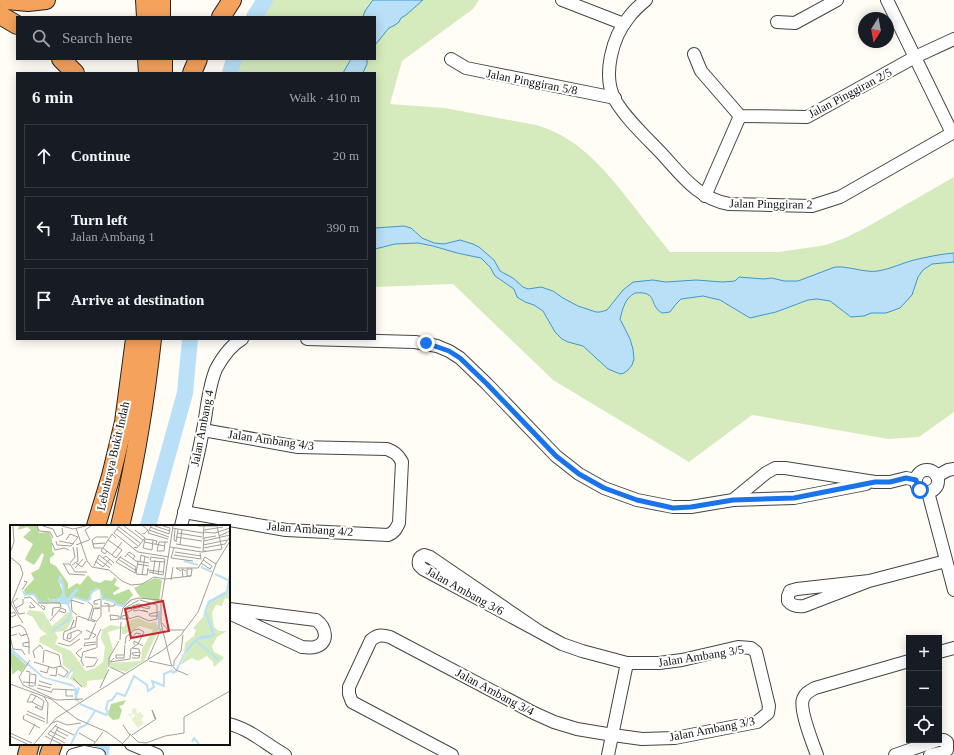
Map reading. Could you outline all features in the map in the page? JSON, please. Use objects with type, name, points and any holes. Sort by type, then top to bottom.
[{"type":"highway","points":[[7,0],[28,2],[46,0]]},
{"type":"highway","points":[[145,0],[146,16]]},
{"type":"highway","points":[[161,0],[161,16]]},
{"type":"highway","points":[[222,16],[232,0]]},
{"type":"highway","points":[[0,15],[16,24]]},
{"type":"highway","points":[[62,60],[74,72]]},
{"type":"highway","points":[[147,60],[148,72]]},
{"type":"highway","points":[[163,60],[163,72]]},
{"type":"highway","points":[[192,72],[198,60]]},
{"type":"highway","name":"Lebuhraya Bukit Indah","points":[[96,525],[111,476],[124,422],[135,340]]},
{"type":"highway","name":"Lebuhraya Bukit Indah","points":[[120,525],[131,478],[146,397],[152,340]]},
{"type":"highway","points":[[27,755],[30,745]]},
{"type":"highway","points":[[49,755],[53,745]]},
{"type":"street","points":[[562,0],[624,24]]},
{"type":"street","points":[[615,98],[611,90],[610,65],[613,49],[629,16],[646,0]]},
{"type":"street","points":[[778,22],[795,23],[837,0]]},
{"type":"street","points":[[887,0],[953,132]]},
{"type":"street","name":"Jalan Pinggiran 2/5","points":[[740,116],[807,117],[915,57],[954,39]]},
{"type":"street","points":[[694,54],[701,71],[740,116],[704,196]]},
{"type":"street","name":"Jalan Pinggiran 5/8","points":[[451,59],[466,68],[615,98]]},
{"type":"street","name":"Jalan Pinggiran 2","points":[[615,98],[624,112],[685,180],[704,196],[718,203],[798,206],[812,206],[824,203],[840,197],[953,132]]},
{"type":"street","name":"Jalan Ambang 4","points":[[181,525],[203,430],[210,386],[223,357],[241,340]]},
{"type":"street","points":[[343,340],[415,342],[437,346],[449,351],[460,358],[487,384],[556,456],[579,474],[604,488],[637,500],[673,508],[691,507],[733,500],[794,498],[875,482]]},
{"type":"street","name":"Jalan Ambang 4/3","points":[[203,430],[298,447],[386,449],[394,451],[402,462],[399,523],[396,529],[392,533],[388,534]]},
{"type":"street","points":[[733,500],[766,473],[775,468],[785,468],[875,482],[890,482],[906,478],[916,480]]},
{"type":"street","points":[[937,476],[954,468]]},
{"type":"street","points":[[925,470],[934,472],[938,481],[937,486],[933,490],[924,492],[918,487],[916,480],[917,475],[925,470]]},
{"type":"street","points":[[928,492],[954,590]]},
{"type":"street","name":"Jalan Ambang 4/2","points":[[184,512],[286,530],[388,534]]},
{"type":"street","name":"Jalan Ambang 3/6","points":[[540,632],[430,557],[424,555],[420,557],[418,561],[419,565],[423,569],[562,644],[582,652],[628,663]]},
{"type":"street","points":[[869,581],[796,589],[790,591],[788,601],[791,605],[797,607],[804,606],[869,581],[946,561]]},
{"type":"street","points":[[230,609],[316,620],[322,624],[325,630],[324,639],[320,645],[314,648],[302,647],[230,614]]},
{"type":"street","name":"Jalan Ambang 3/4","points":[[452,755],[352,702],[349,694],[349,687],[372,640],[376,636],[382,635],[390,637],[540,716],[577,729],[613,736]]},
{"type":"street","name":"Jalan Ambang 3/5","points":[[628,663],[659,663],[682,660],[738,647],[751,648],[756,652],[769,706],[768,713],[763,718]]},
{"type":"street","points":[[942,651],[954,648]]},
{"type":"street","points":[[816,755],[802,709],[803,699],[807,692],[815,688],[906,662]]},
{"type":"street","points":[[608,755],[628,663]]},
{"type":"street","name":"Jalan Ambang 3/3","points":[[613,736],[642,739],[675,738],[757,722],[763,718]]},
{"type":"street","points":[[230,724],[249,732],[285,755]]},
{"type":"street","points":[[930,755],[947,750],[947,742],[942,740]]},
{"type":"street","points":[[895,755],[930,743]]},
{"type":"street","points":[[133,745],[157,755]]},
{"type":"street","points":[[73,755],[84,752],[99,755]]},
{"type":"green space","points":[[270,0],[479,0],[473,9],[402,61],[390,104],[445,108],[536,125],[551,130],[578,146],[601,167],[670,252],[779,252],[826,245],[845,238],[867,227],[954,177],[954,412],[919,437],[888,439],[752,415],[689,462],[553,380],[453,284],[376,287],[376,72],[234,72],[240,60],[376,60],[376,16],[262,16]]},
{"type":"water","points":[[373,0],[423,0],[401,18],[399,22],[389,28],[376,44],[376,16],[363,16]]},
{"type":"water","points":[[350,60],[367,60],[363,72],[344,72]]},
{"type":"water","points":[[404,226],[411,228],[422,238],[434,243],[444,244],[460,240],[473,244],[479,247],[494,260],[500,271],[513,278],[523,287],[528,289],[541,287],[553,291],[578,306],[596,312],[607,310],[623,290],[633,282],[653,280],[666,282],[696,280],[723,282],[735,281],[739,277],[764,279],[772,278],[784,281],[798,281],[835,267],[878,271],[914,260],[954,253],[954,262],[932,264],[923,270],[918,277],[912,295],[900,308],[886,313],[871,313],[864,316],[851,317],[830,301],[817,299],[808,300],[776,312],[750,318],[720,300],[703,296],[681,299],[670,312],[662,313],[655,306],[650,296],[642,293],[635,293],[629,298],[623,307],[620,319],[630,339],[634,359],[628,370],[620,374],[608,369],[583,346],[562,339],[555,332],[543,311],[517,297],[514,289],[495,276],[490,267],[481,258],[418,243],[395,244],[376,249],[376,228]]},
{"type":"waterway","points":[[255,16],[265,0]]},
{"type":"waterway","points":[[230,72],[234,60]]},
{"type":"waterway","points":[[148,525],[185,393],[190,340]]},
{"type":"waterway","points":[[101,755],[102,745]]},
{"type":"route","points":[[426,343],[449,351],[460,358],[556,456],[579,474],[604,488],[637,500],[673,508],[691,507],[733,500],[794,498],[875,482],[890,482],[906,478],[916,480],[916,484],[920,490]]}]
